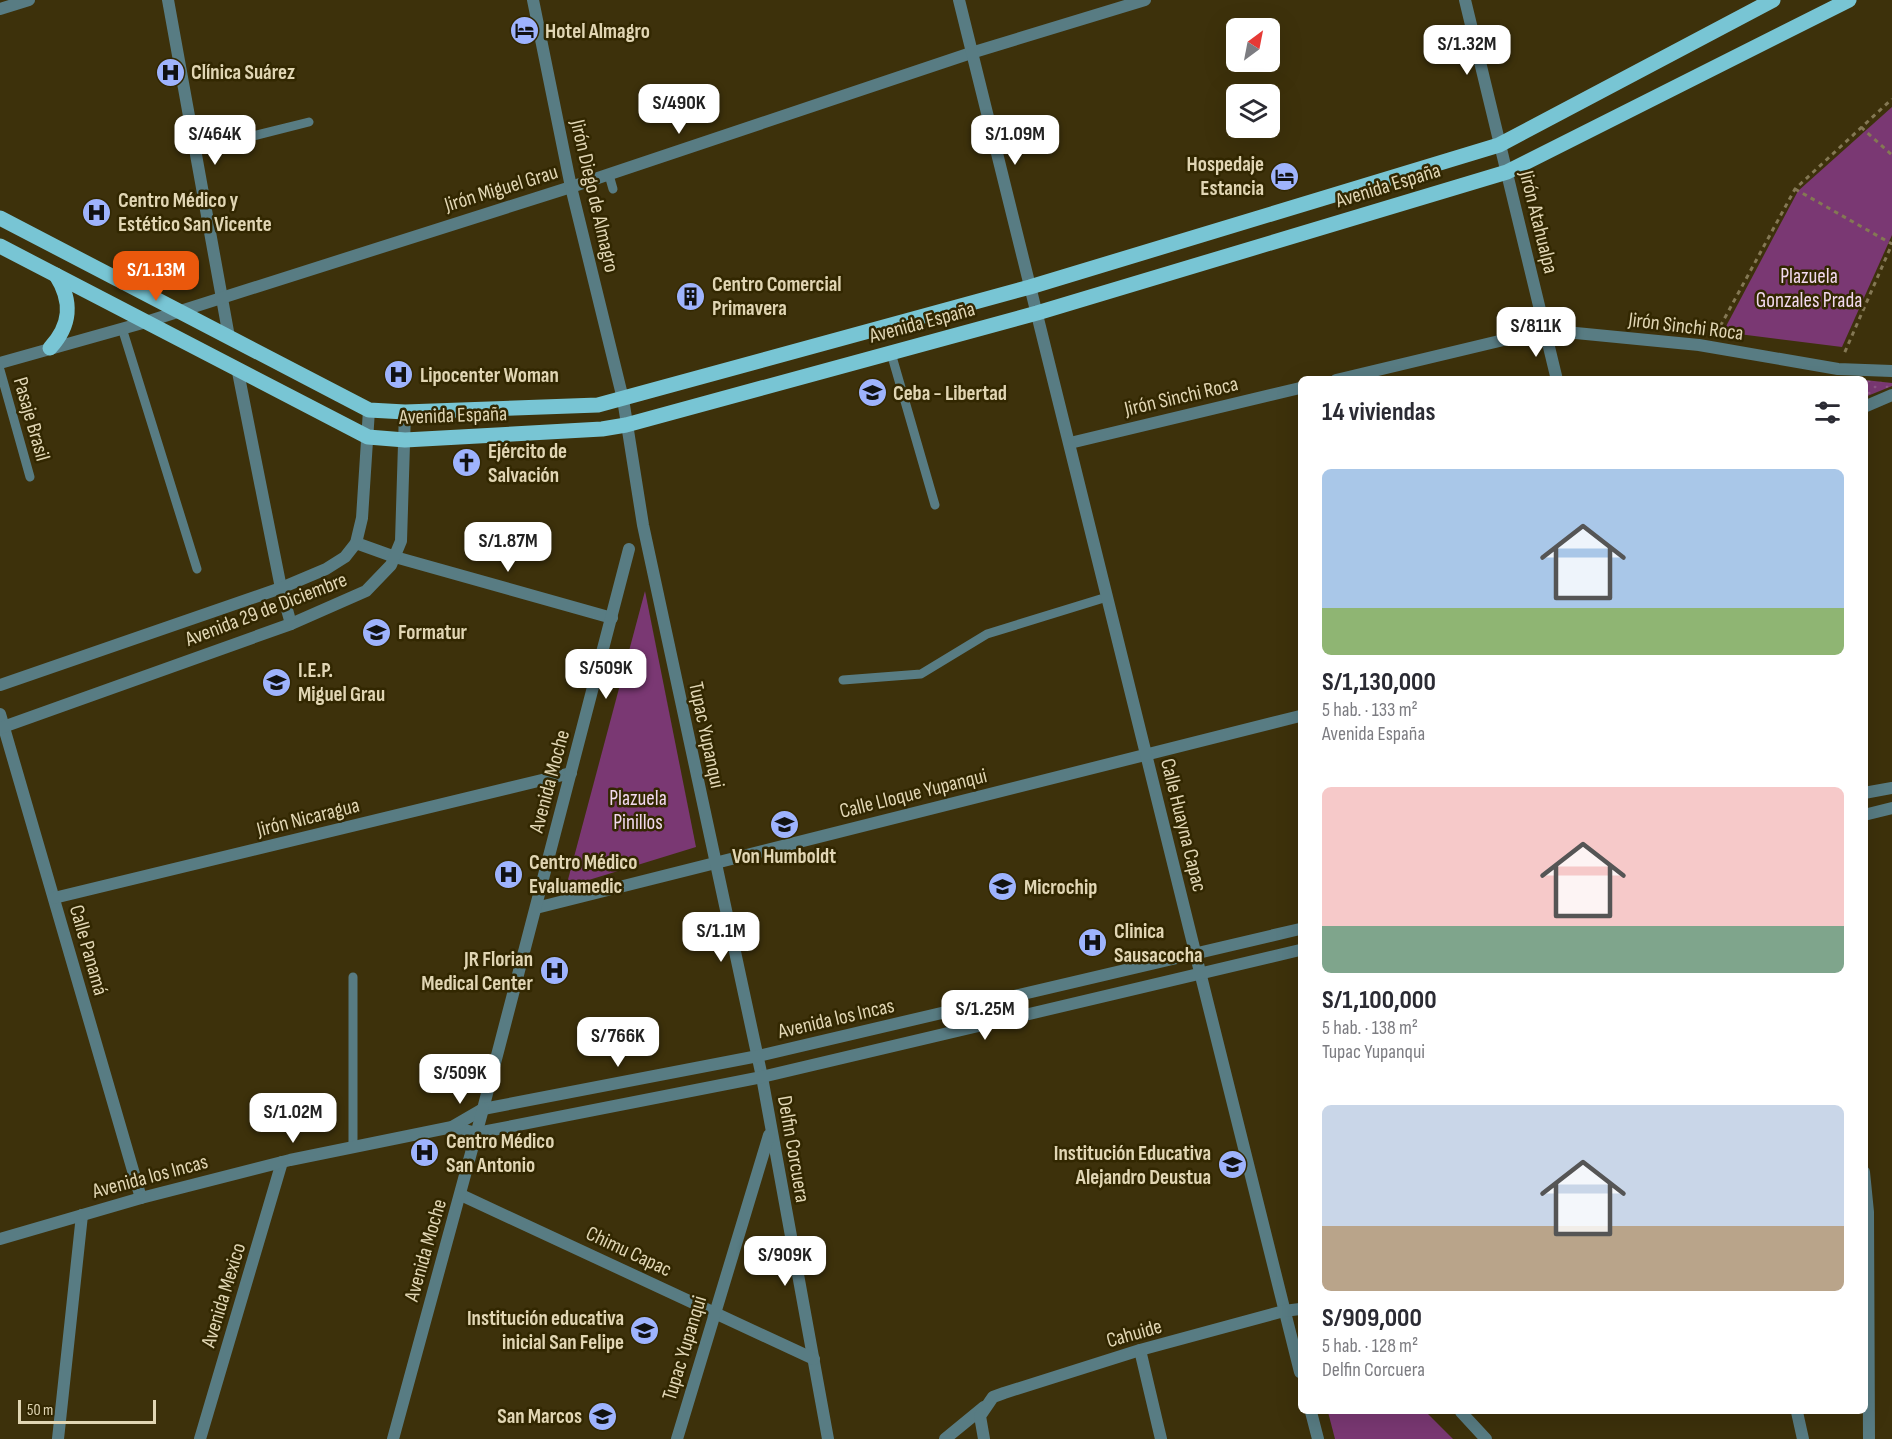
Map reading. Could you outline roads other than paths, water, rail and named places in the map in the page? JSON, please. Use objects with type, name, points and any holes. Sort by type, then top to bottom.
[{"type":"main road","name":"Avenida España","points":[[0,218],[369,410],[405,412],[598,405],[1030,287],[1499,145],[1773,0]]},
{"type":"main road","name":"Avenida España","points":[[0,246],[238,372],[368,437],[405,440],[602,429],[626,425],[1037,313],[1507,171],[1849,0]]},
{"type":"main road","points":[[50,348],[61,336],[68,321],[67,297],[56,275]]},
{"type":"street","points":[[0,9],[29,0]]},
{"type":"street","points":[[168,0],[197,150],[229,338]]},
{"type":"street","name":"Jirón Diego de Almagro","points":[[533,0],[571,187],[623,399]]},
{"type":"street","name":"Calle Huayna Capac","points":[[959,0],[970,53],[1070,443],[1298,1364]]},
{"type":"street","name":"Jirón Miguel Grau","points":[[0,363],[146,322],[177,310],[609,175],[970,53],[1145,0]]},
{"type":"street","name":"Jirón Atahualpa","points":[[1465,0],[1556,376]]},
{"type":"street","name":"Jirón Sinchi Roca","points":[[1377,375],[1545,330],[1712,347],[1832,372],[1892,371]]},
{"type":"street","points":[[238,372],[281,588],[291,624]]},
{"type":"street","name":"Jirón Sinchi Roca","points":[[1070,443],[1298,388]]},
{"type":"street","points":[[1868,404],[1892,395]]},
{"type":"street","name":"Tupac Yupanqui","points":[[623,399],[643,525],[714,863],[762,1077]]},
{"type":"street","name":"Avenida 29 de Diciembre","points":[[0,685],[281,588],[326,569],[345,557],[356,543],[362,518],[369,410]]},
{"type":"street","name":"Avenida 29 de Diciembre","points":[[2,727],[291,624],[366,591],[382,578],[395,557],[402,532],[405,412]]},
{"type":"street","points":[[356,543],[395,557],[612,618]]},
{"type":"street","name":"Avenida Moche","points":[[393,1439],[461,1195],[629,549]]},
{"type":"street","name":"Calle Panamá","points":[[0,714],[141,1198]]},
{"type":"street","name":"Calle Lloque Yupanqui","points":[[536,908],[1298,716]]},
{"type":"street","name":"Jirón Nicaragua","points":[[54,898],[571,773]]},
{"type":"street","points":[[1868,793],[1892,788]]},
{"type":"street","points":[[1868,813],[1892,808]]},
{"type":"street","name":"Avenida los Incas","points":[[0,1239],[141,1198],[282,1162],[452,1127],[483,1109],[758,1056],[1298,930]]},
{"type":"street","name":"Avenida los Incas","points":[[452,1127],[477,1133],[762,1077],[1298,951]]},
{"type":"street","name":"Delfin Corcuera","points":[[762,1077],[770,1131],[828,1439]]},
{"type":"street","name":"Tupac Yupanqui","points":[[677,1439],[770,1131]]},
{"type":"street","name":"Avenida Mexico","points":[[200,1439],[282,1162]]},
{"type":"street","name":"Chimu Capac","points":[[461,1195],[715,1311],[814,1359]]},
{"type":"street","points":[[1868,1212],[1869,1439]]},
{"type":"street","points":[[58,1439],[82,1215]]},
{"type":"street","name":"Cahuide","points":[[945,1439],[993,1397],[1140,1350],[1284,1311],[1298,1309]]},
{"type":"street","points":[[1140,1350],[1161,1439]]},
{"type":"street","points":[[984,1407],[980,1416],[984,1439]]},
{"type":"street","points":[[1312,1414],[1318,1439]]},
{"type":"street","points":[[1463,1414],[1486,1439]]},
{"type":"street","points":[[1797,1414],[1803,1439]]},
{"type":"lane","points":[[197,150],[309,122]]},
{"type":"lane","points":[[609,175],[613,189]]},
{"type":"lane","points":[[122,328],[196,569]]},
{"type":"lane","points":[[891,352],[935,505]]},
{"type":"lane","name":"Pasaje Brasil","points":[[0,370],[30,477]]},
{"type":"lane","points":[[843,680],[921,674],[987,634],[1107,597]]},
{"type":"lane","points":[[352,1147],[353,977]]},
{"type":"place","name":"Hotel Almagro","points":[[524,31]]},
{"type":"place","name":"Clínica Suárez","points":[[170,72]]},
{"type":"place","name":"Hospedaje Estancia","points":[[1285,176]]},
{"type":"place","name":"Centro Médico y Estético San Vicente","points":[[97,212]]},
{"type":"place","name":"Centro Comercial Primavera","points":[[691,296]]},
{"type":"place","name":"Lipocenter Woman","points":[[399,375]]},
{"type":"place","name":"Ceba - Libertad","points":[[872,393]]},
{"type":"place","name":"Ejército de Salvación","points":[[467,463]]},
{"type":"place","name":"Formatur","points":[[377,632]]},
{"type":"place","name":"I.E.P. Miguel Grau","points":[[277,682]]},
{"type":"place","name":"Von Humboldt","points":[[784,825]]},
{"type":"place","name":"Centro Médico Evaluamedic","points":[[508,874]]},
{"type":"place","name":"Microchip","points":[[1003,887]]},
{"type":"place","name":"Clinica Sausacocha","points":[[1093,943]]},
{"type":"place","name":"JR Florian Medical Center","points":[[554,971]]},
{"type":"place","name":"Centro Médico San Antonio","points":[[425,1153]]},
{"type":"place","name":"Institución Educativa Alejandro Deustua","points":[[1232,1165]]},
{"type":"place","name":"Institución educativa inicial San Felipe","points":[[645,1330]]},
{"type":"place","name":"San Marcos","points":[[603,1416]]},
{"type":"park label","name":"Plazuela Gonzales Prada","points":[[1809,288]]},
{"type":"park label","name":"Plazuela Pinillos","points":[[638,810]]}]
